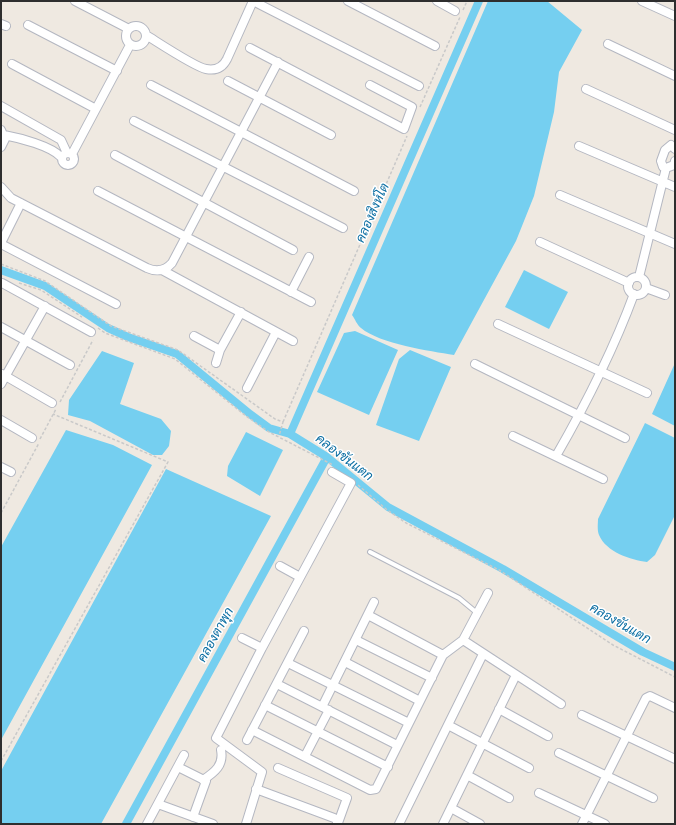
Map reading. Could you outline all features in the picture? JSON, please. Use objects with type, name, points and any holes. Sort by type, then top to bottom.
[{"type":"street","points":[[75,1],[129,29]]},
{"type":"street","points":[[130,45],[125,36],[129,29],[134,26],[141,27],[146,35],[202,68],[217,69],[223,66],[227,59],[253,1],[419,86]]},
{"type":"street","points":[[348,1],[435,46]]},
{"type":"street","points":[[437,1],[455,11]]},
{"type":"street","points":[[642,1],[675,16]]},
{"type":"street","points":[[28,25],[117,71]]},
{"type":"street","points":[[130,45],[140,46],[145,42],[146,35]]},
{"type":"street","points":[[608,44],[675,76]]},
{"type":"street","points":[[67,155],[96,109],[130,45]]},
{"type":"street","points":[[250,48],[404,129],[412,108],[370,85]]},
{"type":"street","points":[[162,270],[172,263],[186,238],[278,62]]},
{"type":"street","points":[[12,64],[96,109]]},
{"type":"street","points":[[228,80],[331,135]]},
{"type":"street","points":[[151,85],[354,191]]},
{"type":"street","points":[[586,89],[675,130]]},
{"type":"street","points":[[1,106],[61,140],[67,155]]},
{"type":"street","points":[[134,121],[222,168],[343,228]]},
{"type":"street","points":[[1,148],[4,142],[3,133],[67,155]]},
{"type":"street","points":[[666,168],[663,167],[661,161],[665,150],[674,145]]},
{"type":"street","points":[[579,146],[675,187]]},
{"type":"street","points":[[115,155],[293,250]]},
{"type":"street","points":[[666,168],[674,165],[675,161]]},
{"type":"street","points":[[639,277],[666,168]]},
{"type":"street","points":[[1,187],[6,194],[21,203],[146,268],[162,270],[241,312],[293,342]]},
{"type":"street","points":[[98,191],[311,302]]},
{"type":"street","points":[[560,195],[675,244]]},
{"type":"street","points":[[21,203],[1,244],[116,304]]},
{"type":"street","points":[[540,242],[629,283]]},
{"type":"street","points":[[291,292],[308,257]]},
{"type":"street","points":[[639,277],[646,282],[646,288],[641,294],[634,294],[628,289],[629,283],[633,278],[639,277]]},
{"type":"street","points":[[2,283],[93,330]]},
{"type":"street","points":[[646,288],[664,295]]},
{"type":"street","points":[[556,456],[580,415],[602,372],[634,294]]},
{"type":"street","points":[[1,384],[3,375],[45,306]]},
{"type":"street","points":[[216,363],[220,350],[241,312]]},
{"type":"street","points":[[498,324],[647,393]]},
{"type":"street","points":[[1,327],[70,365]]},
{"type":"street","points":[[247,388],[276,332]]},
{"type":"street","points":[[194,336],[220,350]]},
{"type":"street","points":[[475,364],[625,438]]},
{"type":"street","points":[[3,375],[52,403]]},
{"type":"street","points":[[1,420],[32,438]]},
{"type":"street","points":[[514,436],[603,478]]},
{"type":"street","points":[[1,466],[11,472]]},
{"type":"street","points":[[246,824],[262,772],[216,738],[262,648],[351,483],[335,470]]},
{"type":"street","points":[[280,566],[300,577]]},
{"type":"street","points":[[252,730],[370,790],[376,789],[380,784],[397,745],[443,655],[463,640],[488,593]]},
{"type":"street","points":[[305,756],[318,731],[333,685],[374,602]]},
{"type":"street","points":[[368,615],[443,655]]},
{"type":"street","points":[[247,740],[304,631]]},
{"type":"street","points":[[242,638],[262,648]]},
{"type":"street","points":[[356,640],[432,678]]},
{"type":"street","points":[[463,640],[561,704]]},
{"type":"street","points":[[401,823],[483,654]]},
{"type":"street","points":[[345,662],[420,701]]},
{"type":"street","points":[[288,663],[409,723]]},
{"type":"street","points":[[443,824],[516,675]]},
{"type":"street","points":[[277,684],[397,745]]},
{"type":"street","points":[[582,824],[646,698],[650,696],[675,708]]},
{"type":"street","points":[[265,705],[388,767]]},
{"type":"street","points":[[499,709],[548,736]]},
{"type":"street","points":[[582,715],[675,759]]},
{"type":"street","points":[[448,725],[529,768]]},
{"type":"street","points":[[203,780],[217,770],[222,756],[221,750]]},
{"type":"street","points":[[559,753],[653,798]]},
{"type":"street","points":[[147,824],[184,755]]},
{"type":"street","points":[[178,767],[206,781],[193,817]]},
{"type":"street","points":[[278,768],[347,798],[338,823]]},
{"type":"street","points":[[467,775],[509,798]]},
{"type":"street","points":[[256,789],[334,818],[338,823]]},
{"type":"street","points":[[538,793],[605,824]]},
{"type":"street","points":[[158,804],[213,824]]},
{"type":"street","points":[[450,808],[480,824]]},
{"type":"lane","points":[[370,552],[459,598],[477,613]]},
{"type":"path","points":[[420,107],[467,1]]},
{"type":"path","points":[[279,436],[283,423],[407,135]]},
{"type":"path","points":[[1,264],[45,281],[111,326],[178,350],[275,419],[283,423]]},
{"type":"path","points":[[14,281],[41,290],[86,320]]},
{"type":"path","points":[[1,513],[54,414],[93,330],[175,359],[246,416],[269,432],[320,456],[331,463],[335,470]]},
{"type":"path","points":[[1,761],[168,462],[54,414]]},
{"type":"path","points":[[356,483],[386,509],[406,523],[498,570],[613,645],[675,677]]},
{"type":"water","points":[[488,1],[547,1],[582,30],[559,72],[554,112],[534,196],[516,241],[454,355],[392,343],[369,334],[357,324],[352,315]]},
{"type":"water","points":[[524,270],[568,292],[549,329],[505,307]]},
{"type":"water","points":[[355,331],[398,350],[369,415],[317,392],[344,333]]},
{"type":"water","points":[[410,350],[451,367],[419,441],[376,425],[399,359]]},
{"type":"water","points":[[102,351],[134,363],[120,404],[161,419],[171,431],[169,446],[162,455],[153,455],[90,421],[68,415],[69,400]]},
{"type":"water","points":[[675,363],[675,426],[652,414]]},
{"type":"water","points":[[645,423],[675,438],[675,515],[655,555],[647,562],[627,557],[613,550],[602,541],[598,531],[598,519]]},
{"type":"water","points":[[66,430],[113,445],[152,465],[1,740],[1,547]]},
{"type":"water","points":[[246,432],[283,450],[260,496],[227,476],[228,466]]},
{"type":"water","points":[[166,469],[271,516],[101,824],[1,824],[1,771]]},
{"type":"waterway","name":"คลองสิงห์โต","points":[[290,434],[479,1]]},
{"type":"waterway","name":"คลองขันแตก","points":[[1,270],[45,286],[108,328],[128,337],[177,354],[269,428],[290,434],[327,457],[388,507],[503,569],[643,652],[675,667]]},
{"type":"waterway","name":"คลองตาพุก","points":[[126,824],[327,457]]}]
